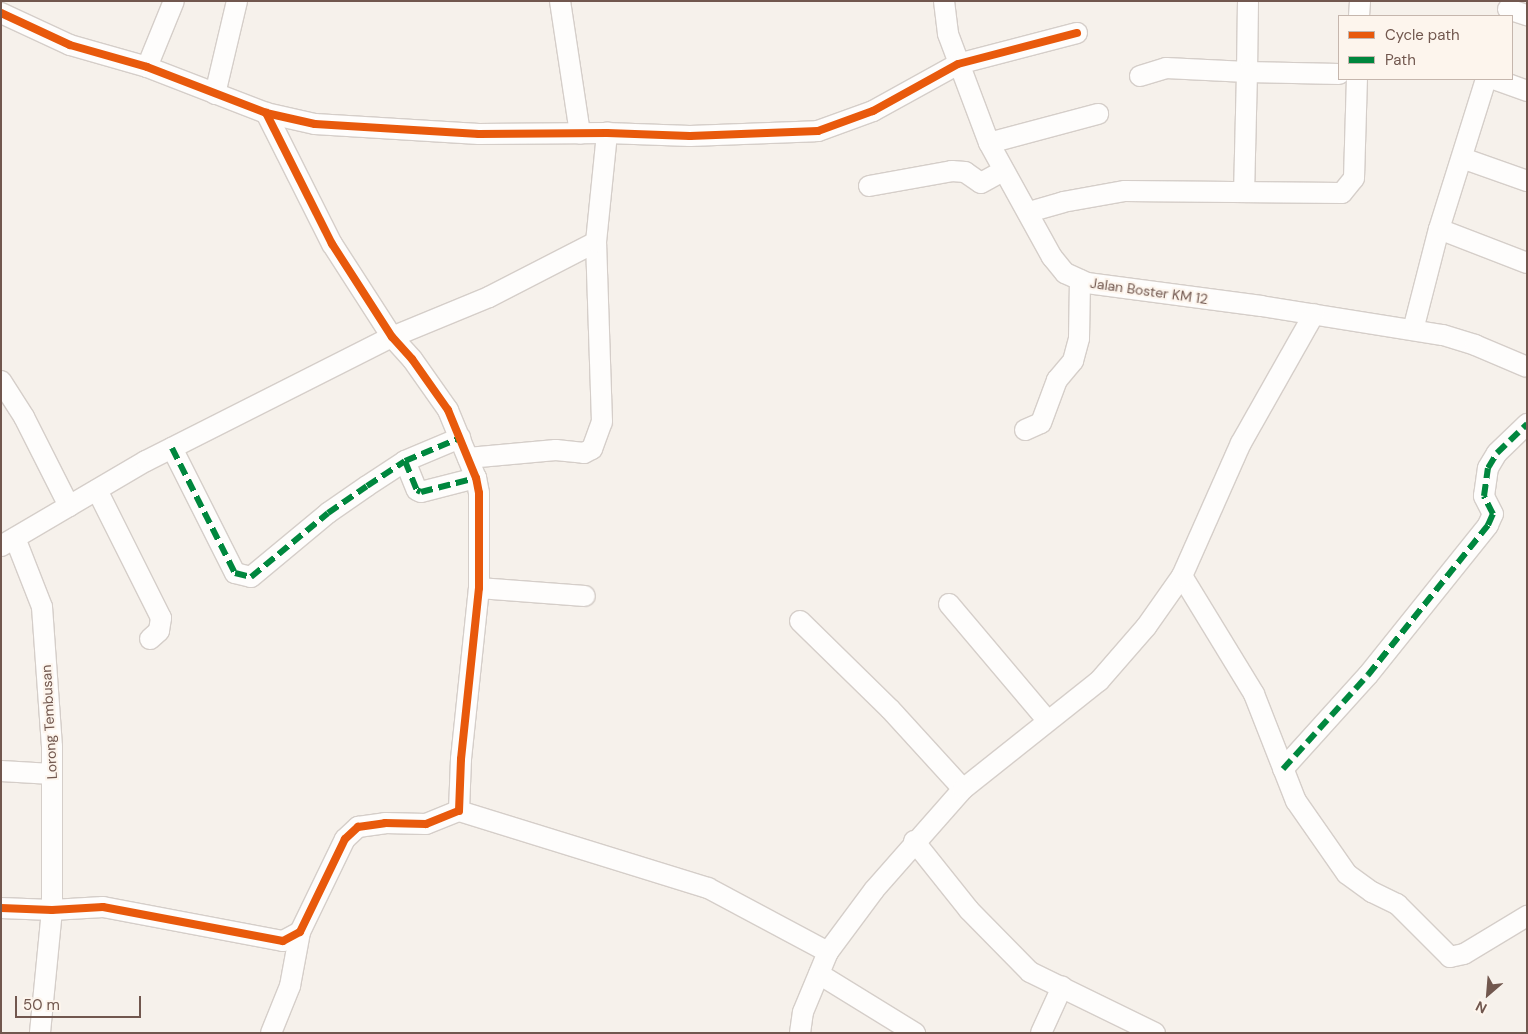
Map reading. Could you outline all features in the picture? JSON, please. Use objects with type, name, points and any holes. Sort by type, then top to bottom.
[{"type":"street","points":[[147,67],[174,1]]},
{"type":"street","points":[[215,94],[238,1]]},
{"type":"street","points":[[560,1],[580,133]]},
{"type":"street","name":"Jalan Boster KM 12","points":[[944,1],[948,34],[989,143],[1058,267],[1080,280],[1413,330],[1525,359]]},
{"type":"street","points":[[1244,192],[1248,1]]},
{"type":"street","points":[[1360,1],[1360,15]]},
{"type":"street","points":[[1,13],[70,45],[147,67],[266,114],[315,124],[479,134],[607,132],[690,136],[818,132],[873,111],[958,64],[1077,33]]},
{"type":"street","points":[[1140,76],[1166,68],[1338,74]]},
{"type":"street","points":[[1028,212],[1063,202],[1125,192],[1337,194],[1348,190],[1354,171],[1357,80]]},
{"type":"street","points":[[1413,330],[1439,229],[1486,80]]},
{"type":"street","points":[[1497,80],[1527,92]]},
{"type":"street","points":[[266,114],[332,244],[392,337],[412,359],[448,410],[476,478],[480,493],[479,588],[461,759],[459,811]]},
{"type":"street","points":[[989,143],[1098,114]]},
{"type":"street","points":[[468,458],[556,450],[584,453],[592,449],[602,422],[596,242],[607,132]]},
{"type":"street","points":[[1462,158],[1527,181]]},
{"type":"street","points":[[869,186],[952,171],[965,172],[981,183],[1003,171]]},
{"type":"street","points":[[1439,229],[1527,263]]},
{"type":"street","points":[[8,542],[172,448],[392,337],[489,297],[596,242]]},
{"type":"street","points":[[1025,430],[1041,423],[1057,380],[1073,361],[1079,338],[1080,280]]},
{"type":"street","points":[[788,1033],[803,1012],[828,952],[914,841],[963,789],[1047,720],[1073,704],[1099,681],[1141,633],[1182,576],[1241,443],[1314,314]]},
{"type":"street","points":[[1,381],[24,417],[69,506]]},
{"type":"street","points":[[1283,769],[1368,674],[1488,525],[1493,514],[1484,496],[1488,468],[1497,453],[1527,424]]},
{"type":"street","points":[[172,448],[235,573],[251,577],[328,513],[405,461],[460,438]]},
{"type":"street","points":[[405,461],[416,490],[421,492],[476,478]]},
{"type":"street","points":[[97,490],[161,618],[159,631],[150,639]]},
{"type":"street","name":"Lorong Tembusan","points":[[8,542],[42,607],[52,774],[52,910],[40,1033]]},
{"type":"street","points":[[1182,576],[1254,694],[1296,801],[1335,861],[1358,884],[1397,904],[1450,958],[1464,954],[1527,916]]},
{"type":"street","points":[[479,588],[586,596]]},
{"type":"street","points":[[949,604],[1047,720]]},
{"type":"street","points":[[800,620],[890,709],[963,789]]},
{"type":"street","points":[[1,771],[52,774]]},
{"type":"street","points":[[271,1033],[290,986],[300,932],[345,839],[358,827],[386,823],[426,824],[459,811],[708,888],[828,952]]},
{"type":"street","points":[[914,841],[969,910],[1030,972],[1155,1033]]},
{"type":"street","points":[[1,908],[52,910],[103,907],[283,941],[300,932]]},
{"type":"street","points":[[819,974],[915,1033]]},
{"type":"street","points":[[1041,1033],[1062,987]]},
{"type":"street","points":[[800,1033],[803,1012]]},
{"type":"marked path","points":[[1283,769],[1368,675],[1488,525],[1493,514],[1484,496],[1488,468],[1497,453],[1527,424]]},
{"type":"marked path","points":[[172,448],[235,573],[251,577],[328,513],[367,486],[405,461],[460,438]]},
{"type":"marked path","points":[[405,461],[417,490],[421,492],[476,478]]},
{"type":"cycle path","points":[[1,13],[70,45],[147,67],[266,113],[315,124],[479,134],[607,133],[690,136],[818,131],[873,111],[958,64],[1077,33]]},
{"type":"cycle path","points":[[1,908],[52,910],[103,907],[283,941],[300,932],[345,839],[358,827],[385,823],[426,824],[459,811],[461,759],[479,588],[479,493],[476,478],[448,410],[412,359],[392,337],[332,244],[266,113]]}]
